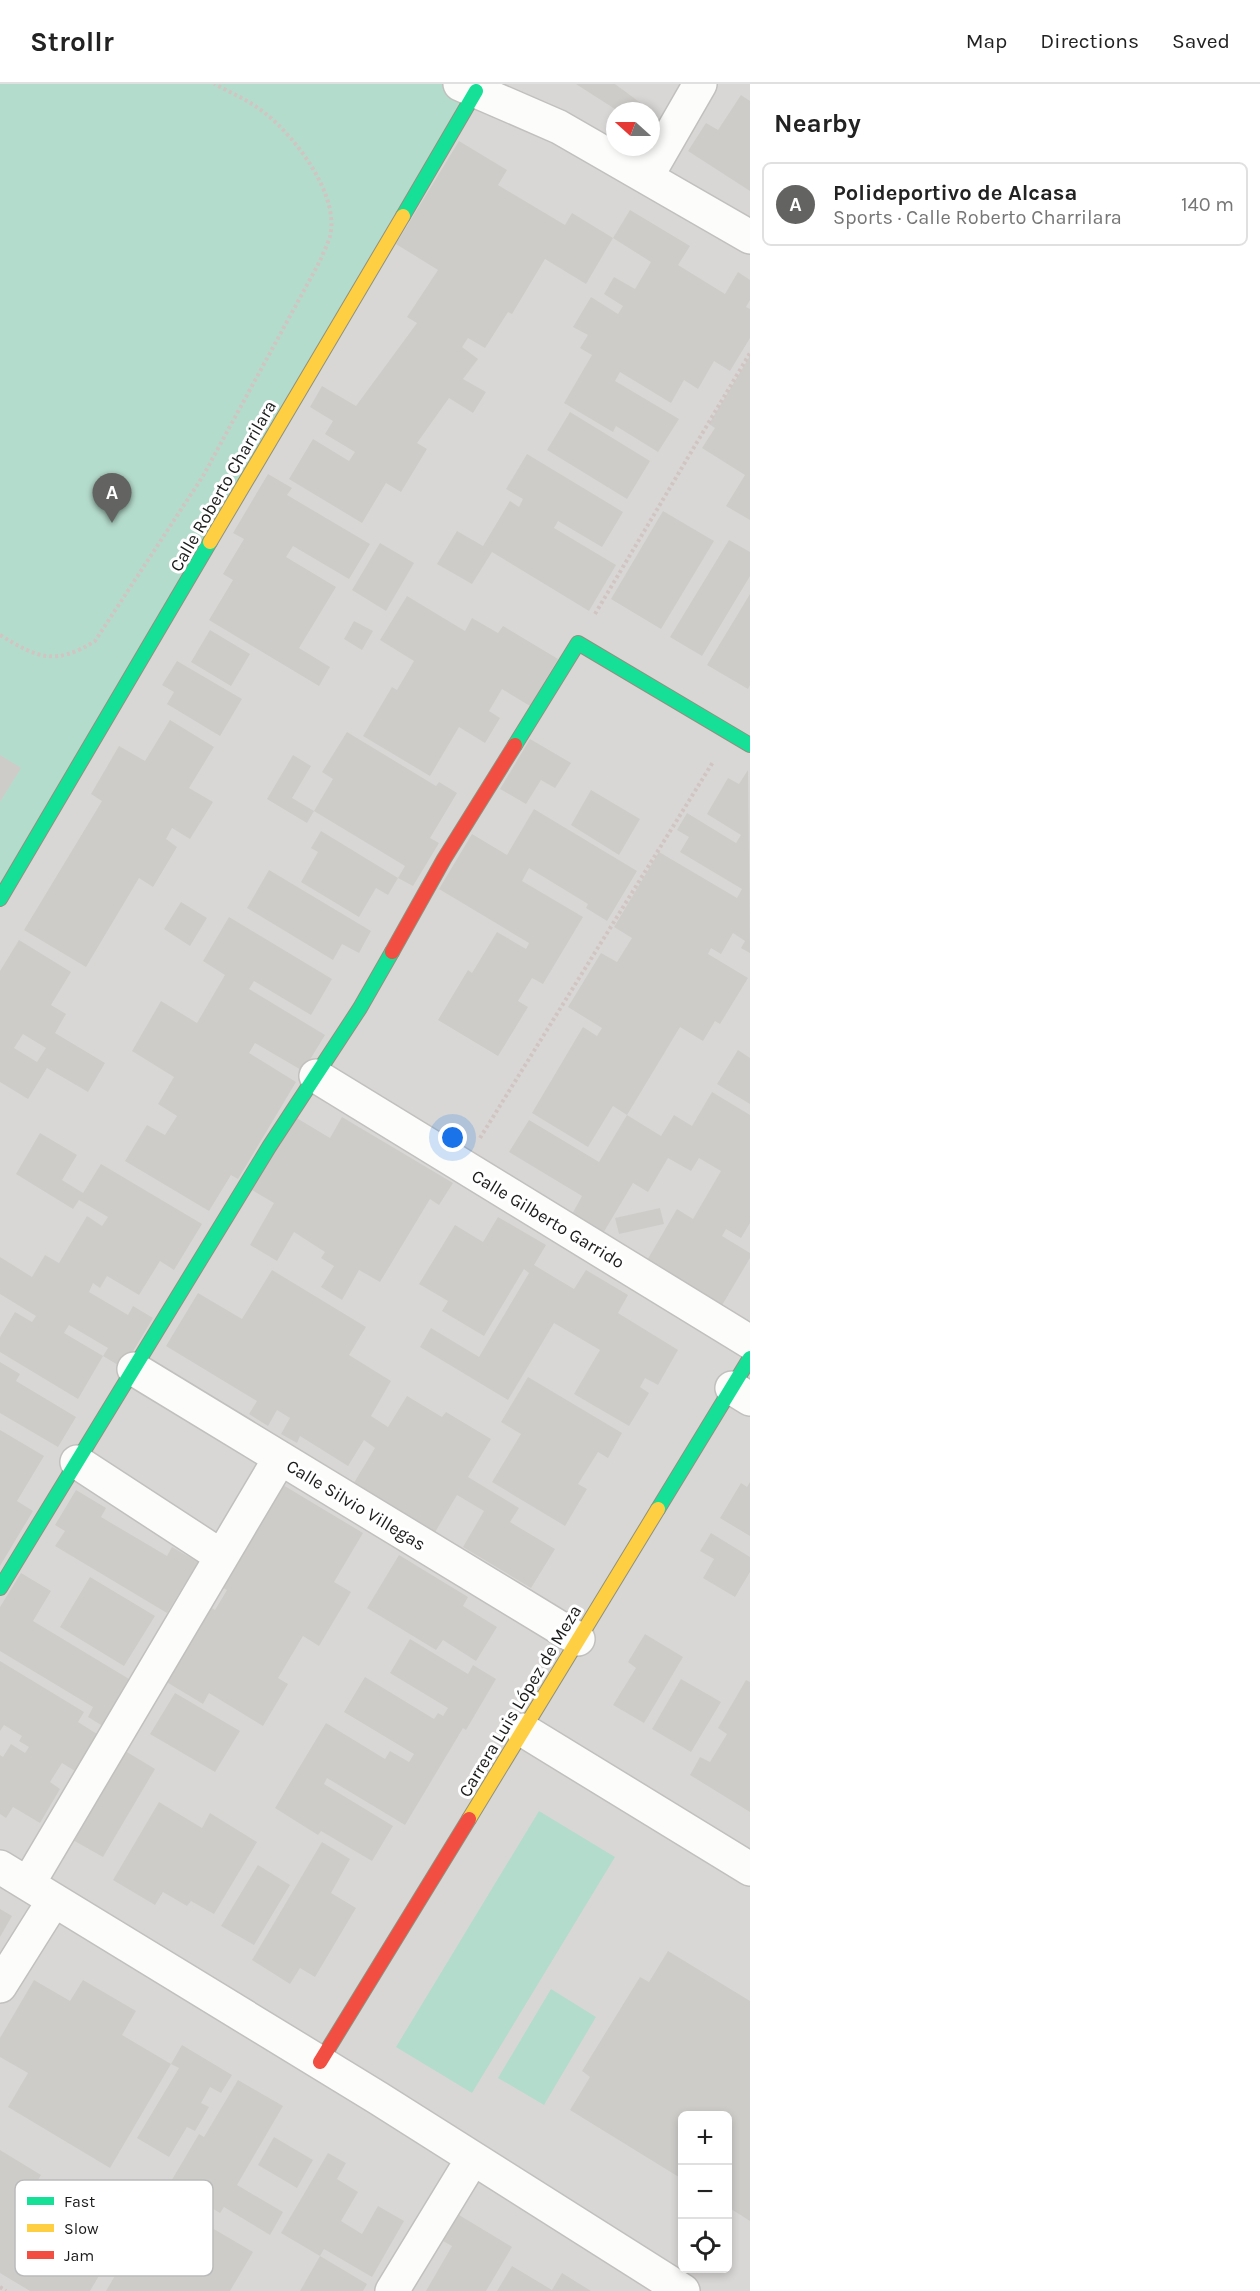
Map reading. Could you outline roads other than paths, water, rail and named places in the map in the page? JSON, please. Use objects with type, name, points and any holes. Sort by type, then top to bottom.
[{"type":"street","points":[[647,176],[700,84]]},
{"type":"street","points":[[468,87],[559,127],[750,237]]},
{"type":"street","name":"Calle Roberto Charrilara","points":[[0,899],[468,87]]},
{"type":"street","points":[[0,1588],[269,1147],[360,1008],[444,859],[578,643],[750,745]]},
{"type":"street","name":"Calle Gilberto Garrido","points":[[315,1076],[750,1342]]},
{"type":"street","name":"Carrera Luis López de Meza","points":[[320,2062],[578,1639],[741,1394],[750,1358]]},
{"type":"street","name":"Calle Silvio Villegas","points":[[134,1369],[578,1639]]},
{"type":"street","points":[[0,1986],[41,1892],[221,1557],[280,1458]]},
{"type":"street","points":[[77,1462],[221,1557]]},
{"type":"street","points":[[523,1730],[750,1869]]},
{"type":"street","points":[[0,1867],[320,2062],[683,2291]]},
{"type":"street","points":[[392,2291],[473,2158]]},
{"type":"place","name":"Polideportivo de Alcasa","points":[[112,523]]}]
